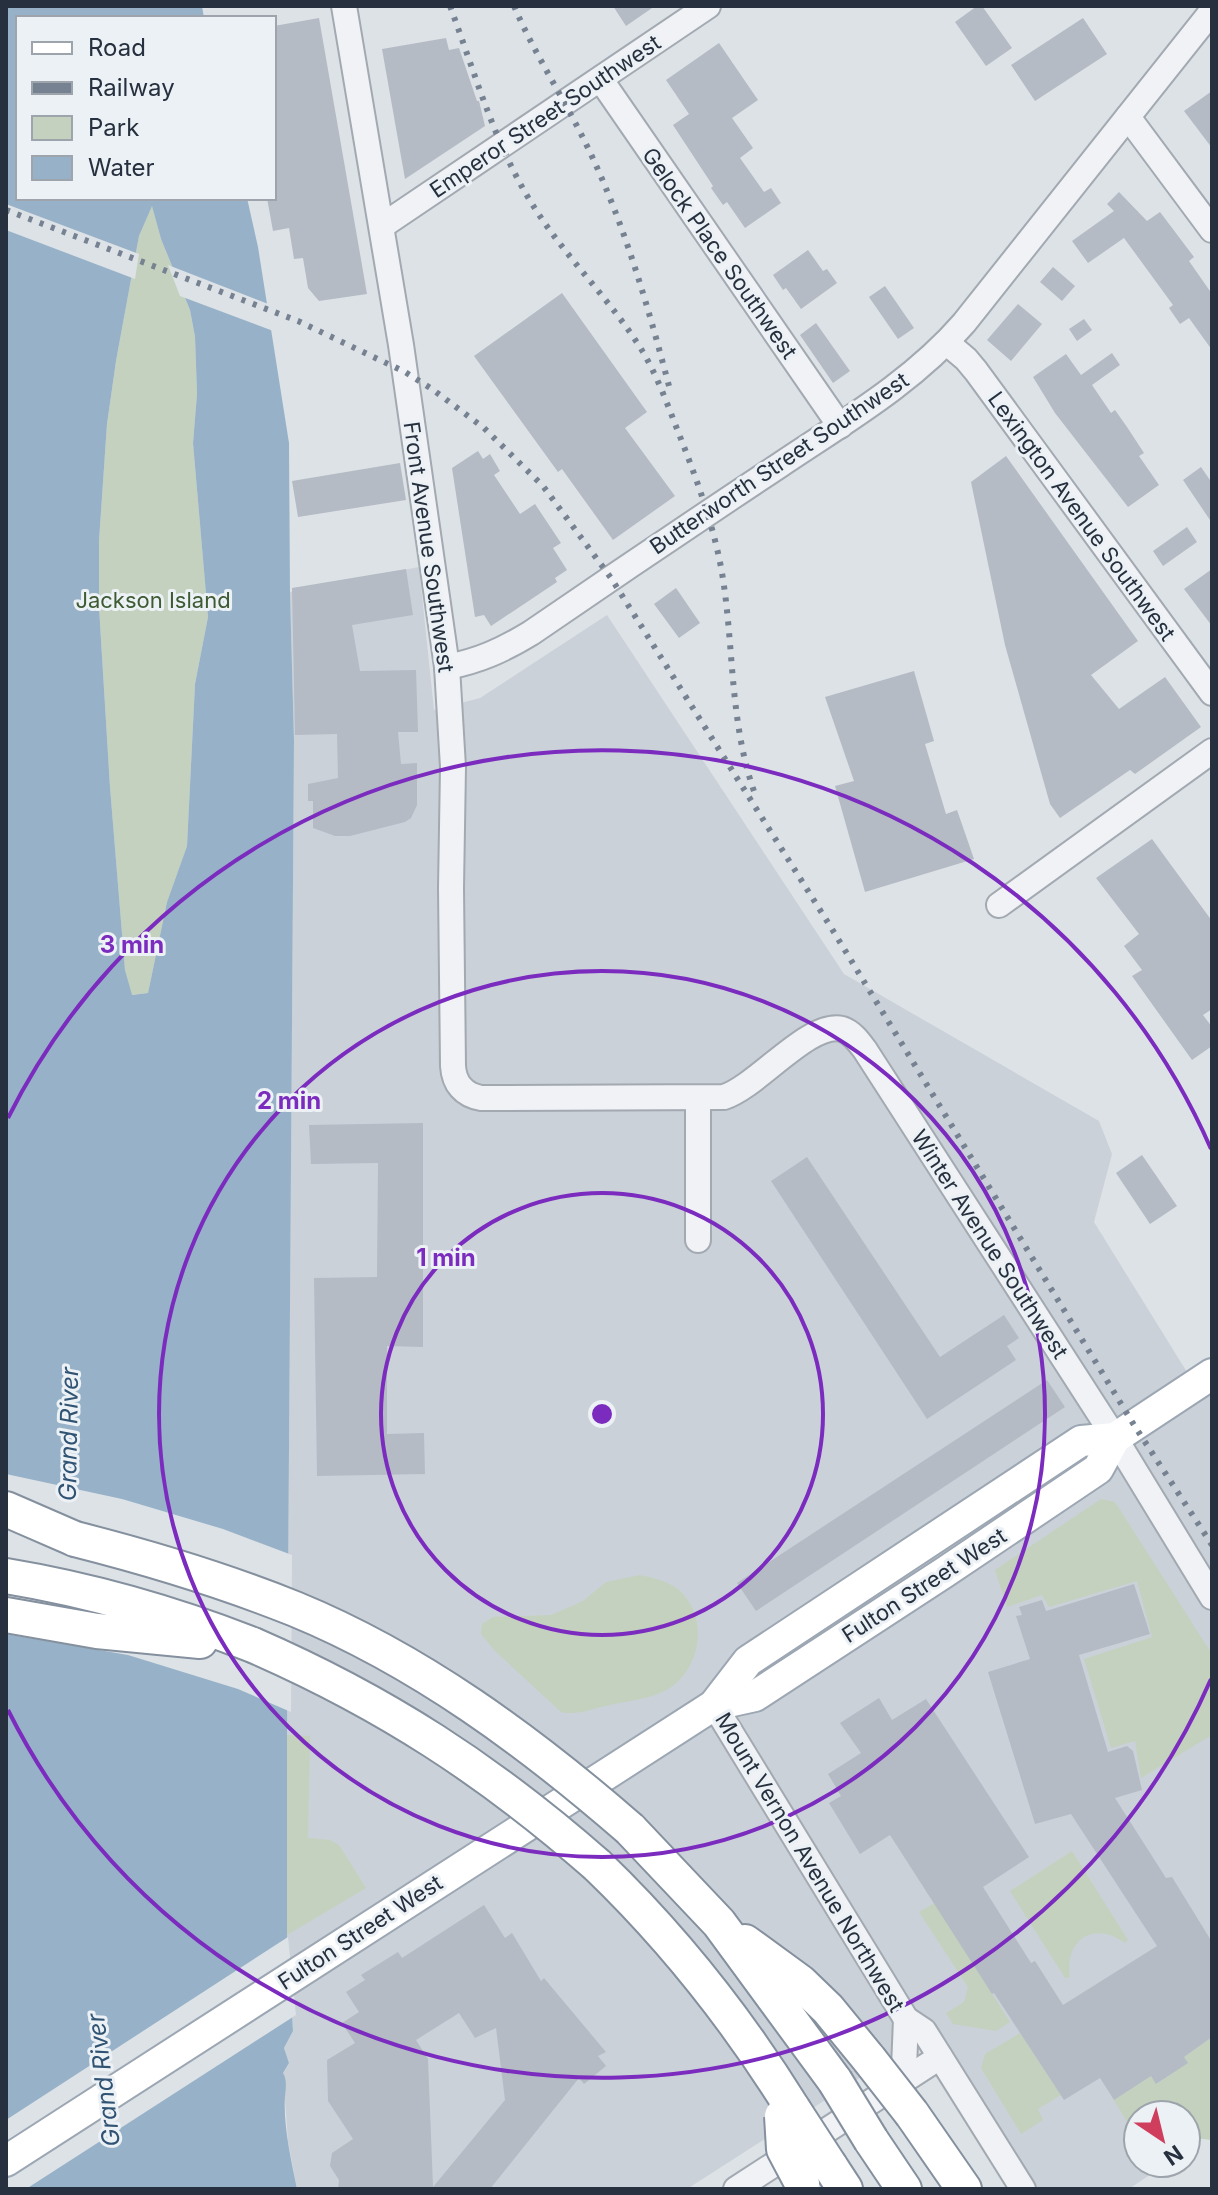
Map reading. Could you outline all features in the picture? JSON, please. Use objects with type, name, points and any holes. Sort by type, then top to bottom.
[{"type":"highway","points":[[6,1509],[75,1539]]},
{"type":"highway","points":[[6,1527],[75,1539],[209,1577],[297,1610],[379,1649],[482,1712],[575,1782],[630,1829],[719,1923],[835,2081],[904,2189]]},
{"type":"highway","points":[[6,1576],[146,1609],[210,1628],[253,1645],[363,1697],[445,1746],[519,1800],[597,1865],[693,1967],[754,2047],[785,2105],[784,2149],[821,2182]]},
{"type":"highway","points":[[6,1615],[97,1631],[253,1645]]},
{"type":"highway","points":[[719,1923],[800,1982],[828,2009],[902,2102],[964,2189]]},
{"type":"main road","name":"Fulton Street West","points":[[6,2161],[714,1705],[748,1661],[1081,1441],[1115,1438],[1212,1374]]},
{"type":"street","name":"Front Avenue Southwest","points":[[344,6],[382,226],[447,667],[453,767],[454,1074],[463,1091],[481,1098],[698,1098]]},
{"type":"street","name":"Emperor Street Southwest","points":[[382,226],[708,6]]},
{"type":"street","name":"Butterworth Street Southwest","points":[[447,667],[477,661],[531,633],[840,426],[901,382],[947,343],[1212,11]]},
{"type":"street","name":"Gelock Place Southwest","points":[[601,80],[840,426]]},
{"type":"street","points":[[1128,117],[1212,230]]},
{"type":"street","name":"Lexington Avenue Southwest","points":[[947,343],[976,371],[1212,693]]},
{"type":"street","points":[[999,905],[1212,751]]},
{"type":"street","name":"Winter Avenue Southwest","points":[[698,1098],[724,1097],[741,1091],[801,1043],[820,1032],[841,1029],[857,1039],[1115,1438],[1212,1597]]},
{"type":"street","points":[[698,1098],[698,1240]]},
{"type":"street","name":"Mount Vernon Avenue Northwest","points":[[714,1705],[906,2019],[924,2031],[1023,2189]]},
{"type":"street","name":"Mount Vernon Avenue Northwest","points":[[902,2102],[906,2019]]},
{"type":"street","points":[[736,2189],[902,2102],[940,2057]]},
{"type":"shaded area","points":[[419,567],[434,710],[480,698],[607,615],[844,974],[1099,1121],[1112,1154],[1094,1222],[1195,1385],[1212,1374],[1212,2140],[1202,2138],[1202,2099],[1122,2099],[1122,2179],[1144,2179],[1129,2189],[1037,2189],[937,2028],[687,2189],[297,2189],[288,2141],[283,2073],[289,2063],[284,2048],[293,2031],[287,1935],[294,741],[290,592]]},
{"type":"green space","name":"Jackson Island","points":[[152,205],[161,239],[190,310],[195,337],[197,394],[193,443],[208,617],[195,684],[187,846],[167,902],[148,993],[131,995],[125,970],[110,787],[99,607],[99,541],[107,424],[116,361],[139,236]]},
{"type":"green space","points":[[1101,1499],[1115,1502],[1212,1654],[1212,1735],[1141,1778],[1135,1741],[1111,1748],[1084,1659],[1152,1637],[1137,1581],[1049,1607],[1042,1595],[1007,1607],[995,1570]]},
{"type":"green space","points":[[640,1575],[666,1582],[680,1591],[689,1601],[697,1626],[698,1639],[691,1665],[674,1685],[660,1693],[579,1712],[561,1712],[481,1634],[482,1624],[493,1617],[551,1615],[583,1601],[606,1582]]},
{"type":"green space","points":[[287,1735],[310,1736],[308,1838],[330,1840],[339,1845],[366,1888],[287,1935]]},
{"type":"green space","points":[[1072,1851],[1128,1940],[1125,1943],[1102,1933],[1084,1938],[1072,1953],[1070,1977],[1065,1978],[1010,1891]]},
{"type":"green space","points":[[938,1901],[939,1910],[1010,2022],[996,2031],[953,2024],[946,2013],[964,2002],[968,1987],[919,1912]]},
{"type":"green space","points":[[1020,2033],[1061,2095],[1038,2109],[1043,2120],[1021,2134],[981,2068],[985,2054]]},
{"type":"green space","points":[[1212,2037],[1212,2140],[1202,2139],[1202,2099],[1122,2099],[1122,2114],[1114,2100],[1151,2076],[1157,2084],[1187,2063],[1184,2057]]},
{"type":"water","name":"Grand River","points":[[6,6],[202,6],[204,16],[16,16],[16,200],[247,200],[258,247],[289,443],[294,741],[287,1935],[293,2031],[284,2048],[289,2063],[283,2073],[286,2084],[286,2130],[297,2189],[6,2189]],"holes":[[[152,206],[161,239],[190,310],[195,337],[197,394],[193,443],[208,617],[195,684],[187,846],[167,902],[148,993],[132,995],[125,970],[110,787],[99,607],[99,541],[107,424],[116,361],[139,236]]]},
{"type":"pier","points":[[6,204],[139,254],[135,279],[6,230]]},
{"type":"pier","points":[[168,265],[271,305],[276,332],[180,296]]},
{"type":"pier","points":[[6,1474],[122,1499],[223,1529],[292,1555],[291,1712],[238,1689],[128,1655],[6,1634]]},
{"type":"pier","points":[[288,1937],[296,2015],[26,2189],[6,2189],[6,2120]]},
{"type":"building","points":[[613,6],[655,6],[626,26]]},
{"type":"building","points":[[977,6],[982,6],[1012,48],[986,66],[955,22]]},
{"type":"building","points":[[319,18],[367,294],[319,301],[308,288],[303,258],[294,259],[289,228],[273,231],[267,200],[276,200],[276,26]]},
{"type":"building","points":[[1083,18],[1107,54],[1035,101],[1011,65]]},
{"type":"building","points":[[446,38],[449,50],[459,48],[485,126],[405,179],[382,49]]},
{"type":"building","points":[[719,43],[758,100],[732,118],[753,148],[740,158],[764,192],[771,188],[781,203],[745,228],[727,202],[723,205],[711,188],[713,186],[673,125],[689,114],[666,80]]},
{"type":"building","points":[[1212,91],[1212,148],[1184,111]]},
{"type":"building","points":[[1119,192],[1147,221],[1160,212],[1194,257],[1189,261],[1212,294],[1212,350],[1189,318],[1180,324],[1169,308],[1173,305],[1124,238],[1088,263],[1072,241],[1114,211],[1107,204]]},
{"type":"building","points":[[808,250],[823,271],[827,269],[837,283],[801,309],[773,275]]},
{"type":"building","points":[[1053,267],[1075,286],[1062,301],[1040,282]]},
{"type":"building","points":[[885,286],[914,328],[898,339],[869,297]]},
{"type":"building","points":[[562,293],[647,412],[625,428],[675,496],[613,540],[562,469],[558,472],[474,356]]},
{"type":"building","points":[[1018,304],[1042,324],[1011,361],[987,340]]},
{"type":"building","points":[[1084,319],[1092,330],[1077,341],[1069,329]]},
{"type":"building","points":[[816,323],[850,371],[833,383],[800,335]]},
{"type":"building","points":[[1112,353],[1120,365],[1092,385],[1111,413],[1115,410],[1127,427],[1144,453],[1139,456],[1159,485],[1128,507],[1055,413],[1033,377],[1066,354],[1081,375]]},
{"type":"building","points":[[478,451],[483,459],[490,454],[500,471],[494,475],[520,514],[535,504],[561,543],[553,548],[567,570],[555,578],[557,582],[491,626],[484,615],[475,617],[452,468]]},
{"type":"building","points":[[1006,456],[1138,641],[1091,675],[1119,709],[1165,677],[1201,727],[1135,774],[1130,770],[1060,818],[1050,804],[1005,645],[971,482]]},
{"type":"building","points":[[400,463],[406,500],[298,517],[292,481]]},
{"type":"building","points":[[1201,467],[1212,483],[1212,523],[1183,480]]},
{"type":"building","points":[[1187,527],[1197,542],[1163,566],[1153,551]]},
{"type":"building","points":[[406,569],[413,615],[352,625],[360,671],[416,670],[418,732],[398,732],[401,764],[417,763],[417,805],[411,818],[405,822],[350,836],[335,836],[313,828],[313,801],[308,801],[308,784],[338,778],[337,734],[295,735],[292,588]]},
{"type":"building","points":[[1212,569],[1212,626],[1184,589]]},
{"type":"building","points":[[676,588],[700,623],[679,638],[654,604]]},
{"type":"building","points":[[914,671],[934,741],[925,744],[946,814],[957,810],[974,859],[865,892],[835,786],[854,781],[825,697]]},
{"type":"building","points":[[1152,839],[1212,921],[1212,1009],[1203,1015],[1212,1027],[1212,1046],[1192,1060],[1132,976],[1142,970],[1124,946],[1139,934],[1096,878]]},
{"type":"building","points":[[423,1123],[423,1347],[387,1346],[387,1434],[424,1433],[425,1474],[317,1476],[314,1278],[377,1277],[378,1163],[311,1164],[309,1125]]},
{"type":"building","points":[[1142,1155],[1177,1206],[1150,1224],[1116,1173]]},
{"type":"building","points":[[807,1157],[940,1357],[1004,1315],[1019,1338],[1007,1346],[1016,1360],[927,1419],[771,1181]]},
{"type":"building","points":[[1047,1380],[1065,1407],[756,1611],[737,1583]]},
{"type":"building","points":[[1134,1584],[1150,1634],[1079,1655],[1108,1752],[1127,1746],[1133,1751],[1142,1790],[1115,1798],[1166,1878],[1172,1877],[1212,1942],[1212,2037],[1184,2057],[1188,2063],[1156,2084],[1151,2076],[1114,2100],[1100,2078],[1064,2100],[890,1835],[860,1854],[829,1803],[841,1796],[828,1774],[861,1753],[840,1723],[879,1698],[892,1720],[926,1699],[1029,1857],[983,1887],[1031,1963],[1035,1961],[1063,2005],[1157,1946],[1071,1814],[1035,1824],[988,1672],[1030,1659],[1016,1616],[1022,1615],[1019,1607],[1042,1600],[1046,1611]]},
{"type":"building","points":[[484,1905],[505,1938],[512,1933],[541,1981],[544,1978],[606,2052],[598,2056],[606,2066],[584,2084],[579,2078],[490,2189],[338,2189],[339,2180],[330,2166],[332,2153],[353,2139],[328,2101],[327,2060],[355,2043],[342,2023],[359,2012],[346,1992],[365,1980],[361,1975],[398,1952],[402,1958]],"holes":[[[459,2013],[475,2038],[496,2028],[505,2100],[433,2187],[428,2059],[416,2040]]]},
{"type":"railway","points":[[450,6],[487,109],[520,184],[560,244],[643,352],[662,390],[704,503],[720,560],[737,715],[755,794]]},
{"type":"railway","points":[[514,6],[588,148],[613,206],[644,295],[669,386]]},
{"type":"railway","points":[[6,210],[298,321],[405,372],[484,428],[543,486],[611,578],[832,929],[1134,1425],[1212,1545]]}]
